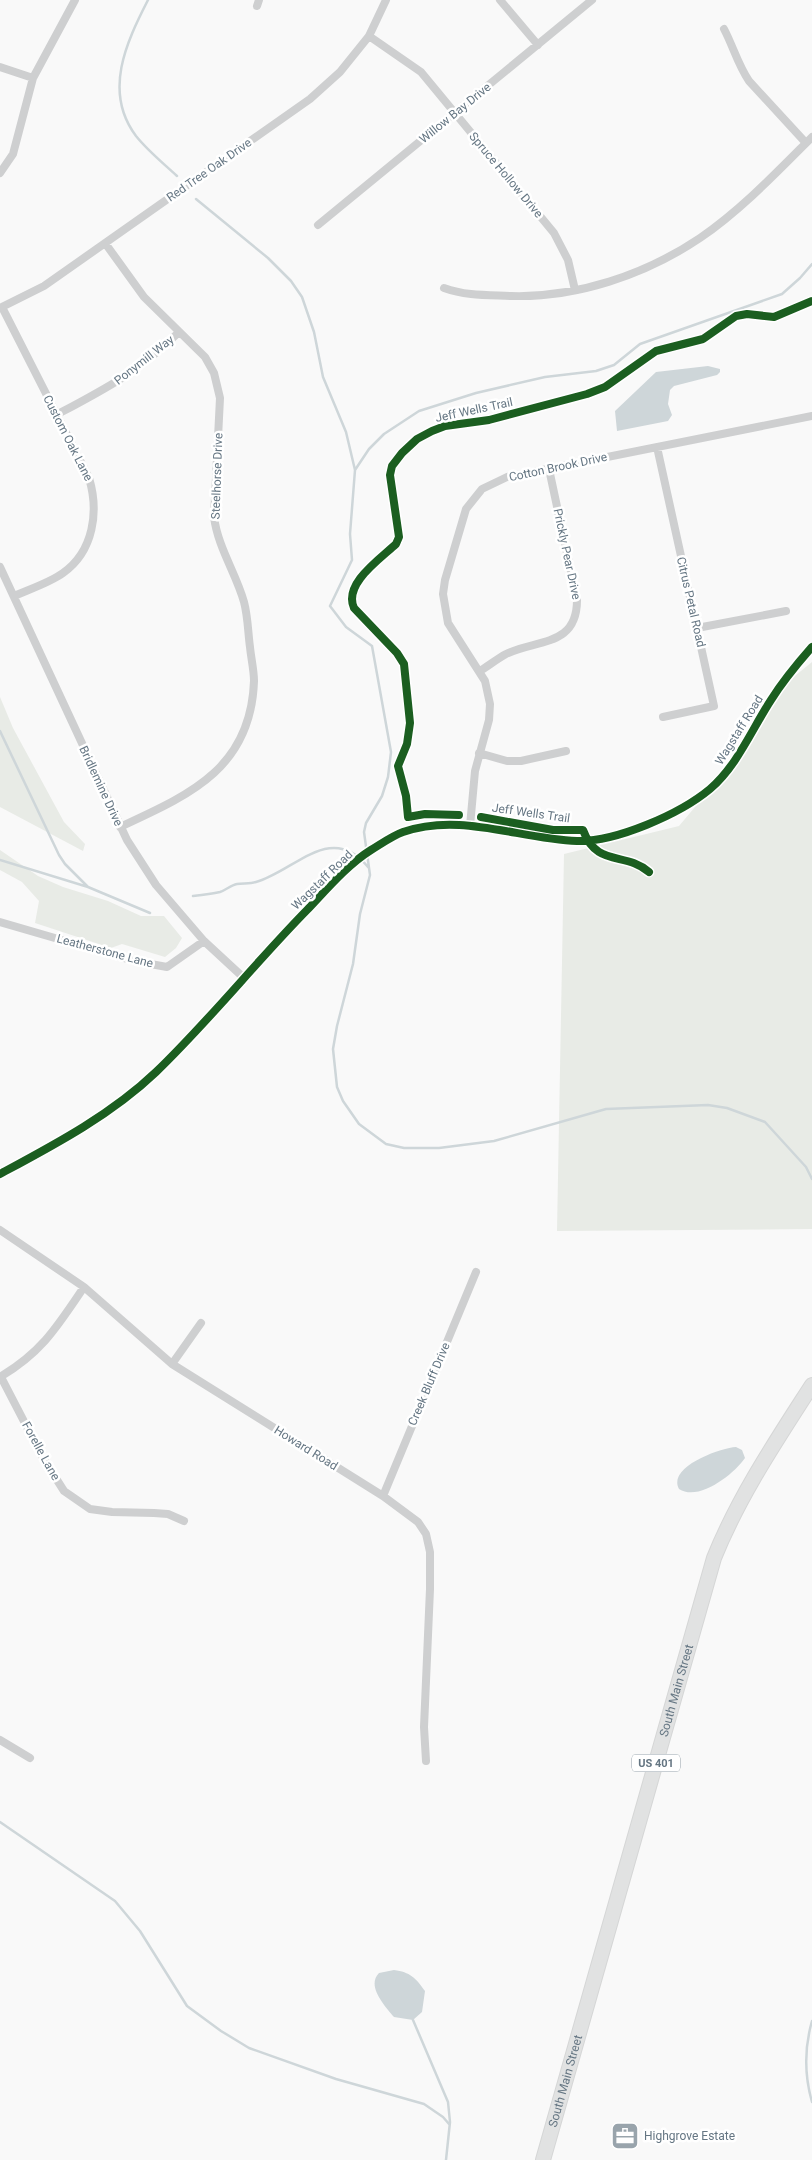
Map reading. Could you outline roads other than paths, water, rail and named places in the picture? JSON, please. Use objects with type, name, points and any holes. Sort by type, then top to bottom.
[{"type":"highway","name":"South Main Street","points":[[543,2160],[714,1558],[728,1523],[755,1474],[812,1385]]},
{"type":"street","points":[[0,173],[13,154],[33,78],[75,0]]},
{"type":"street","name":"Red Tree Oak Drive","points":[[1,308],[44,286],[310,99],[340,72],[369,36],[386,0]]},
{"type":"street","points":[[500,0],[538,44]]},
{"type":"street","name":"Willow Bay Drive","points":[[318,225],[592,0]]},
{"type":"street","points":[[444,288],[463,295],[527,296],[575,290],[638,271],[699,238],[728,216],[809,140],[749,82],[741,70],[735,49],[724,29]]},
{"type":"street","name":"Spruce Hollow Drive","points":[[369,36],[421,72],[554,233],[568,260],[575,290]]},
{"type":"street","points":[[0,68],[33,78]]},
{"type":"street","name":"Steelhorse Drive","points":[[105,243],[144,297],[178,333],[205,357],[214,373],[220,398],[214,517],[217,535],[244,604],[254,679],[252,701],[239,741],[222,766],[192,792],[120,827]]},
{"type":"street","name":"Custom Oak Lane","points":[[1,308],[92,486],[95,518],[91,534],[79,557],[63,573],[14,596]]},
{"type":"street","name":"Ponymill Way","points":[[56,414],[122,380],[162,349],[178,333]]},
{"type":"street","name":"Cotton Brook Drive","points":[[470,826],[475,771],[489,720],[489,692],[480,672],[448,623],[443,594],[445,580],[466,508],[473,497],[491,483],[507,477],[812,416]]},
{"type":"street","name":"Citrus Petal Road","points":[[657,447],[714,706],[663,717]]},
{"type":"street","name":"Prickly Pear Drive","points":[[480,672],[506,654],[552,640],[564,634],[575,618],[577,600],[548,469]]},
{"type":"street","name":"Bridlemine Drive","points":[[0,567],[120,827],[156,886],[204,941],[244,978]]},
{"type":"street","points":[[697,628],[786,611]]},
{"type":"street","name":"Wagstaff Road","points":[[0,1174],[89,1122],[154,1074],[336,879],[367,852],[402,832],[444,825],[470,826],[542,837],[587,840],[624,832],[650,822],[695,800],[711,789],[730,767],[783,681],[812,647]]},
{"type":"street","points":[[479,753],[507,761],[520,761],[566,750]]},
{"type":"street","name":"Leatherstone Lane","points":[[0,922],[134,961],[167,967],[204,941]]},
{"type":"street","name":"Howard Road","points":[[0,1230],[84,1287],[172,1364],[382,1496],[418,1522],[426,1534],[430,1552],[424,1727],[426,1761]]},
{"type":"street","name":"Creek Bluff Drive","points":[[382,1496],[476,1272]]},
{"type":"street","points":[[0,1377],[30,1358],[43,1345],[84,1287]]},
{"type":"street","points":[[172,1364],[202,1322]]},
{"type":"street","name":"Forelle Lane","points":[[0,1377],[43,1458],[64,1491],[90,1509],[112,1512],[168,1514],[184,1521]]},
{"type":"street","points":[[0,1740],[30,1758]]},
{"type":"waterway","points":[[148,0],[132,33],[121,68],[119,85],[121,102],[126,119],[136,136],[177,176]]},
{"type":"waterway","points":[[196,199],[268,258],[291,281],[302,297],[314,332],[323,377],[346,432],[355,470],[350,534],[352,560],[330,606],[346,627],[372,646],[391,752],[388,777],[382,796],[366,823],[364,832],[370,875],[360,914],[353,964],[333,1049],[337,1087],[343,1101],[359,1124],[386,1144],[404,1148],[439,1148],[494,1141],[606,1109],[708,1105],[727,1108],[765,1122],[806,1167],[812,1179]]},
{"type":"waterway","points":[[355,470],[369,449],[384,434],[419,411],[476,393],[545,377],[596,371],[614,365],[640,344],[782,294],[812,264]]},
{"type":"waterway","points":[[0,731],[59,855],[65,864],[88,887]]},
{"type":"waterway","points":[[193,896],[220,892],[237,884],[256,882],[313,853],[327,849],[340,848],[354,854],[368,867]]},
{"type":"waterway","points":[[0,860],[88,887],[150,913]]},
{"type":"waterway","points":[[0,1822],[115,1901],[140,1931],[187,2006],[221,2031],[249,2048],[336,2079],[424,2104],[443,2117],[449,2124]]},
{"type":"waterway","points":[[413,2020],[448,2102],[450,2122],[446,2160]]},
{"type":"waterway","points":[[812,2021],[806,2062],[812,2102]]},
{"type":"place","name":"Highgrove Estate","points":[[625,2136]]}]
